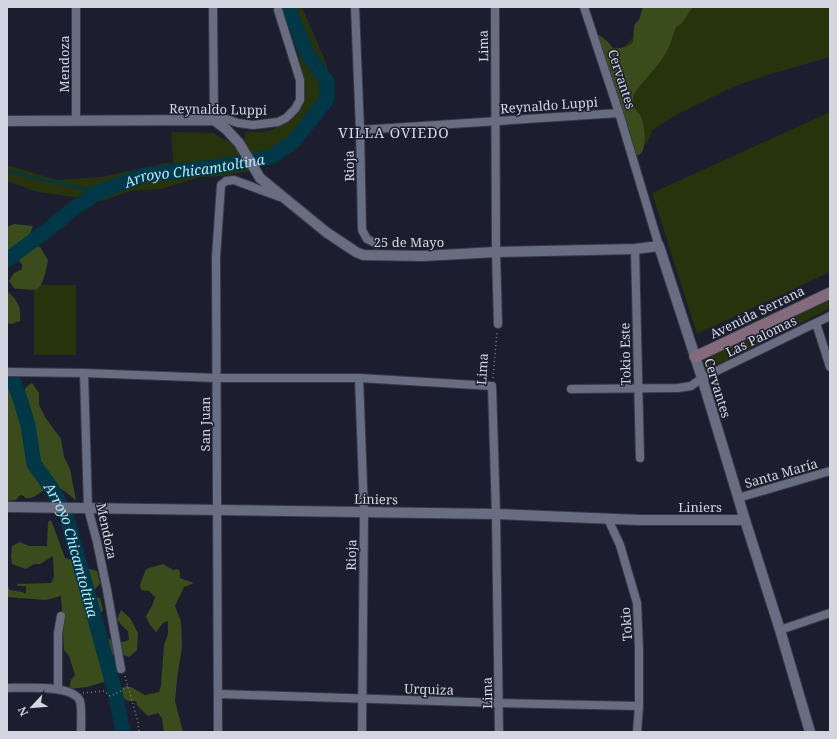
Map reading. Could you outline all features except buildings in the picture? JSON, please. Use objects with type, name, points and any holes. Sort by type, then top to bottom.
[{"type":"main road","name":"Avenida Serrana","points":[[695,357],[830,293]]},
{"type":"street","name":"Mendoza","points":[[76,7],[76,121]]},
{"type":"street","points":[[213,7],[214,120]]},
{"type":"street","name":"Rioja","points":[[355,7],[362,230],[366,239],[377,244]]},
{"type":"street","name":"Lima","points":[[495,7],[496,252],[498,324]]},
{"type":"street","name":"Cervantes","points":[[584,7],[619,113],[659,246],[702,378],[810,732]]},
{"type":"street","name":"Reynaldo Luppi","points":[[7,121],[226,119],[238,123],[253,125],[278,122],[286,118],[295,109],[300,100],[300,80],[278,10]]},
{"type":"street","name":"Reynaldo Luppi","points":[[360,130],[619,113]]},
{"type":"street","name":"25 de Mayo","points":[[214,120],[238,143],[260,178],[326,232],[363,255],[423,256],[496,252],[635,249],[659,246]]},
{"type":"street","name":"San Juan","points":[[218,732],[216,257],[221,185],[226,181],[234,180],[285,199]]},
{"type":"street","name":"Tokio Este","points":[[635,249],[640,458]]},
{"type":"street","name":"Las Palomas","points":[[571,389],[685,388],[691,386],[702,378],[830,316]]},
{"type":"street","points":[[816,323],[830,367]]},
{"type":"street","points":[[7,372],[217,378],[359,378],[492,386]]},
{"type":"street","name":"Mendoza","points":[[84,373],[88,508],[107,590],[120,669]]},
{"type":"street","name":"Rioja","points":[[359,378],[364,512],[361,699],[362,732]]},
{"type":"street","name":"Lima","points":[[492,386],[496,514],[499,732]]},
{"type":"street","name":"Santa María","points":[[738,498],[830,471]]},
{"type":"street","name":"Liniers","points":[[7,506],[496,514],[608,519],[745,520]]},
{"type":"street","name":"Tokio","points":[[608,519],[620,545],[637,603],[639,649],[639,706],[637,732]]},
{"type":"street","points":[[780,630],[830,613]]},
{"type":"street","points":[[58,689],[58,633],[61,616]]},
{"type":"street","points":[[7,688],[58,689],[74,694],[80,702],[81,732]]},
{"type":"street","name":"Urquiza","points":[[218,694],[639,706]]},
{"type":"path","name":"Lima","points":[[492,386],[498,324]]},
{"type":"path","points":[[120,669],[125,676],[138,722],[139,732]]},
{"type":"path","points":[[74,694],[104,691],[110,696],[128,686]]},
{"type":"green space","points":[[281,7],[302,7],[325,60],[333,87],[328,107],[318,121],[294,147],[263,165],[249,171],[223,176],[200,177],[161,189],[131,191],[101,201],[38,192],[7,181],[7,165],[57,180],[101,177],[166,163],[173,164],[171,132],[214,133],[221,138],[236,144],[234,148],[245,138],[245,132],[269,131],[288,121],[302,107],[305,93],[302,68],[290,27]]},
{"type":"green space","points":[[643,7],[693,7],[682,23],[676,27],[669,47],[661,61],[634,94],[632,104],[640,115],[644,127],[645,140],[642,152],[639,155],[634,155],[596,35],[599,35],[607,41],[613,48],[628,46],[633,43],[634,25],[639,20]]},
{"type":"green space","points":[[646,7],[830,7],[830,57],[767,75],[733,87],[676,115],[652,130],[649,139],[640,151],[622,49],[636,34]]},
{"type":"green space","points":[[830,112],[830,272],[697,334],[652,193]]},
{"type":"green space","points":[[14,224],[33,226],[30,234],[34,245],[40,247],[48,260],[43,281],[37,289],[15,289],[9,281],[14,273],[22,269],[22,264],[17,259],[7,257],[7,227]]},
{"type":"green space","points":[[34,285],[76,285],[76,355],[34,355]]},
{"type":"green space","points":[[7,291],[18,304],[20,311],[20,321],[12,324],[7,323]]},
{"type":"green space","points":[[830,298],[830,308],[710,369],[704,369],[701,362],[704,360]]},
{"type":"green space","points":[[32,383],[39,393],[39,405],[45,417],[61,439],[64,457],[70,469],[76,500],[63,490],[53,487],[33,497],[25,498],[24,496],[20,495],[16,500],[7,501],[7,385],[12,393],[24,392],[26,387]]},
{"type":"green space","points":[[51,520],[65,558],[72,560],[78,566],[97,571],[100,583],[92,593],[92,597],[100,598],[103,610],[96,619],[99,629],[108,639],[123,642],[129,640],[128,631],[117,619],[121,610],[130,618],[138,633],[137,650],[129,657],[113,654],[108,657],[111,676],[104,682],[87,687],[69,689],[71,680],[75,675],[69,656],[64,650],[61,596],[46,600],[7,597],[7,585],[10,590],[26,594],[26,586],[18,586],[17,584],[51,583],[54,577],[53,556],[40,564],[34,564],[26,569],[12,564],[11,557],[12,546],[20,542],[29,546],[47,546],[48,522]]},
{"type":"green space","points":[[163,564],[173,570],[178,569],[180,572],[180,578],[194,583],[184,587],[175,606],[181,622],[182,647],[175,701],[183,732],[164,732],[162,718],[158,713],[148,716],[137,705],[136,701],[126,700],[120,691],[124,687],[131,687],[145,695],[159,692],[161,686],[164,645],[168,634],[168,621],[163,623],[156,632],[146,616],[155,597],[149,591],[141,590],[140,585],[146,569]]},
{"type":"waterway","name":"Arroyo Chicamtoltina","points":[[7,260],[74,208],[99,192],[144,175],[214,167],[271,157],[294,141],[327,99],[327,82],[306,52],[288,7]]},
{"type":"waterway","points":[[7,170],[99,192]]},
{"type":"waterway","name":"Arroyo Chicamtoltina","points":[[7,373],[15,385],[28,425],[34,464],[52,489],[66,514],[115,692],[123,732]]},
{"type":"district","name":"VILLA OVIEDO","points":[[394,132]]}]
